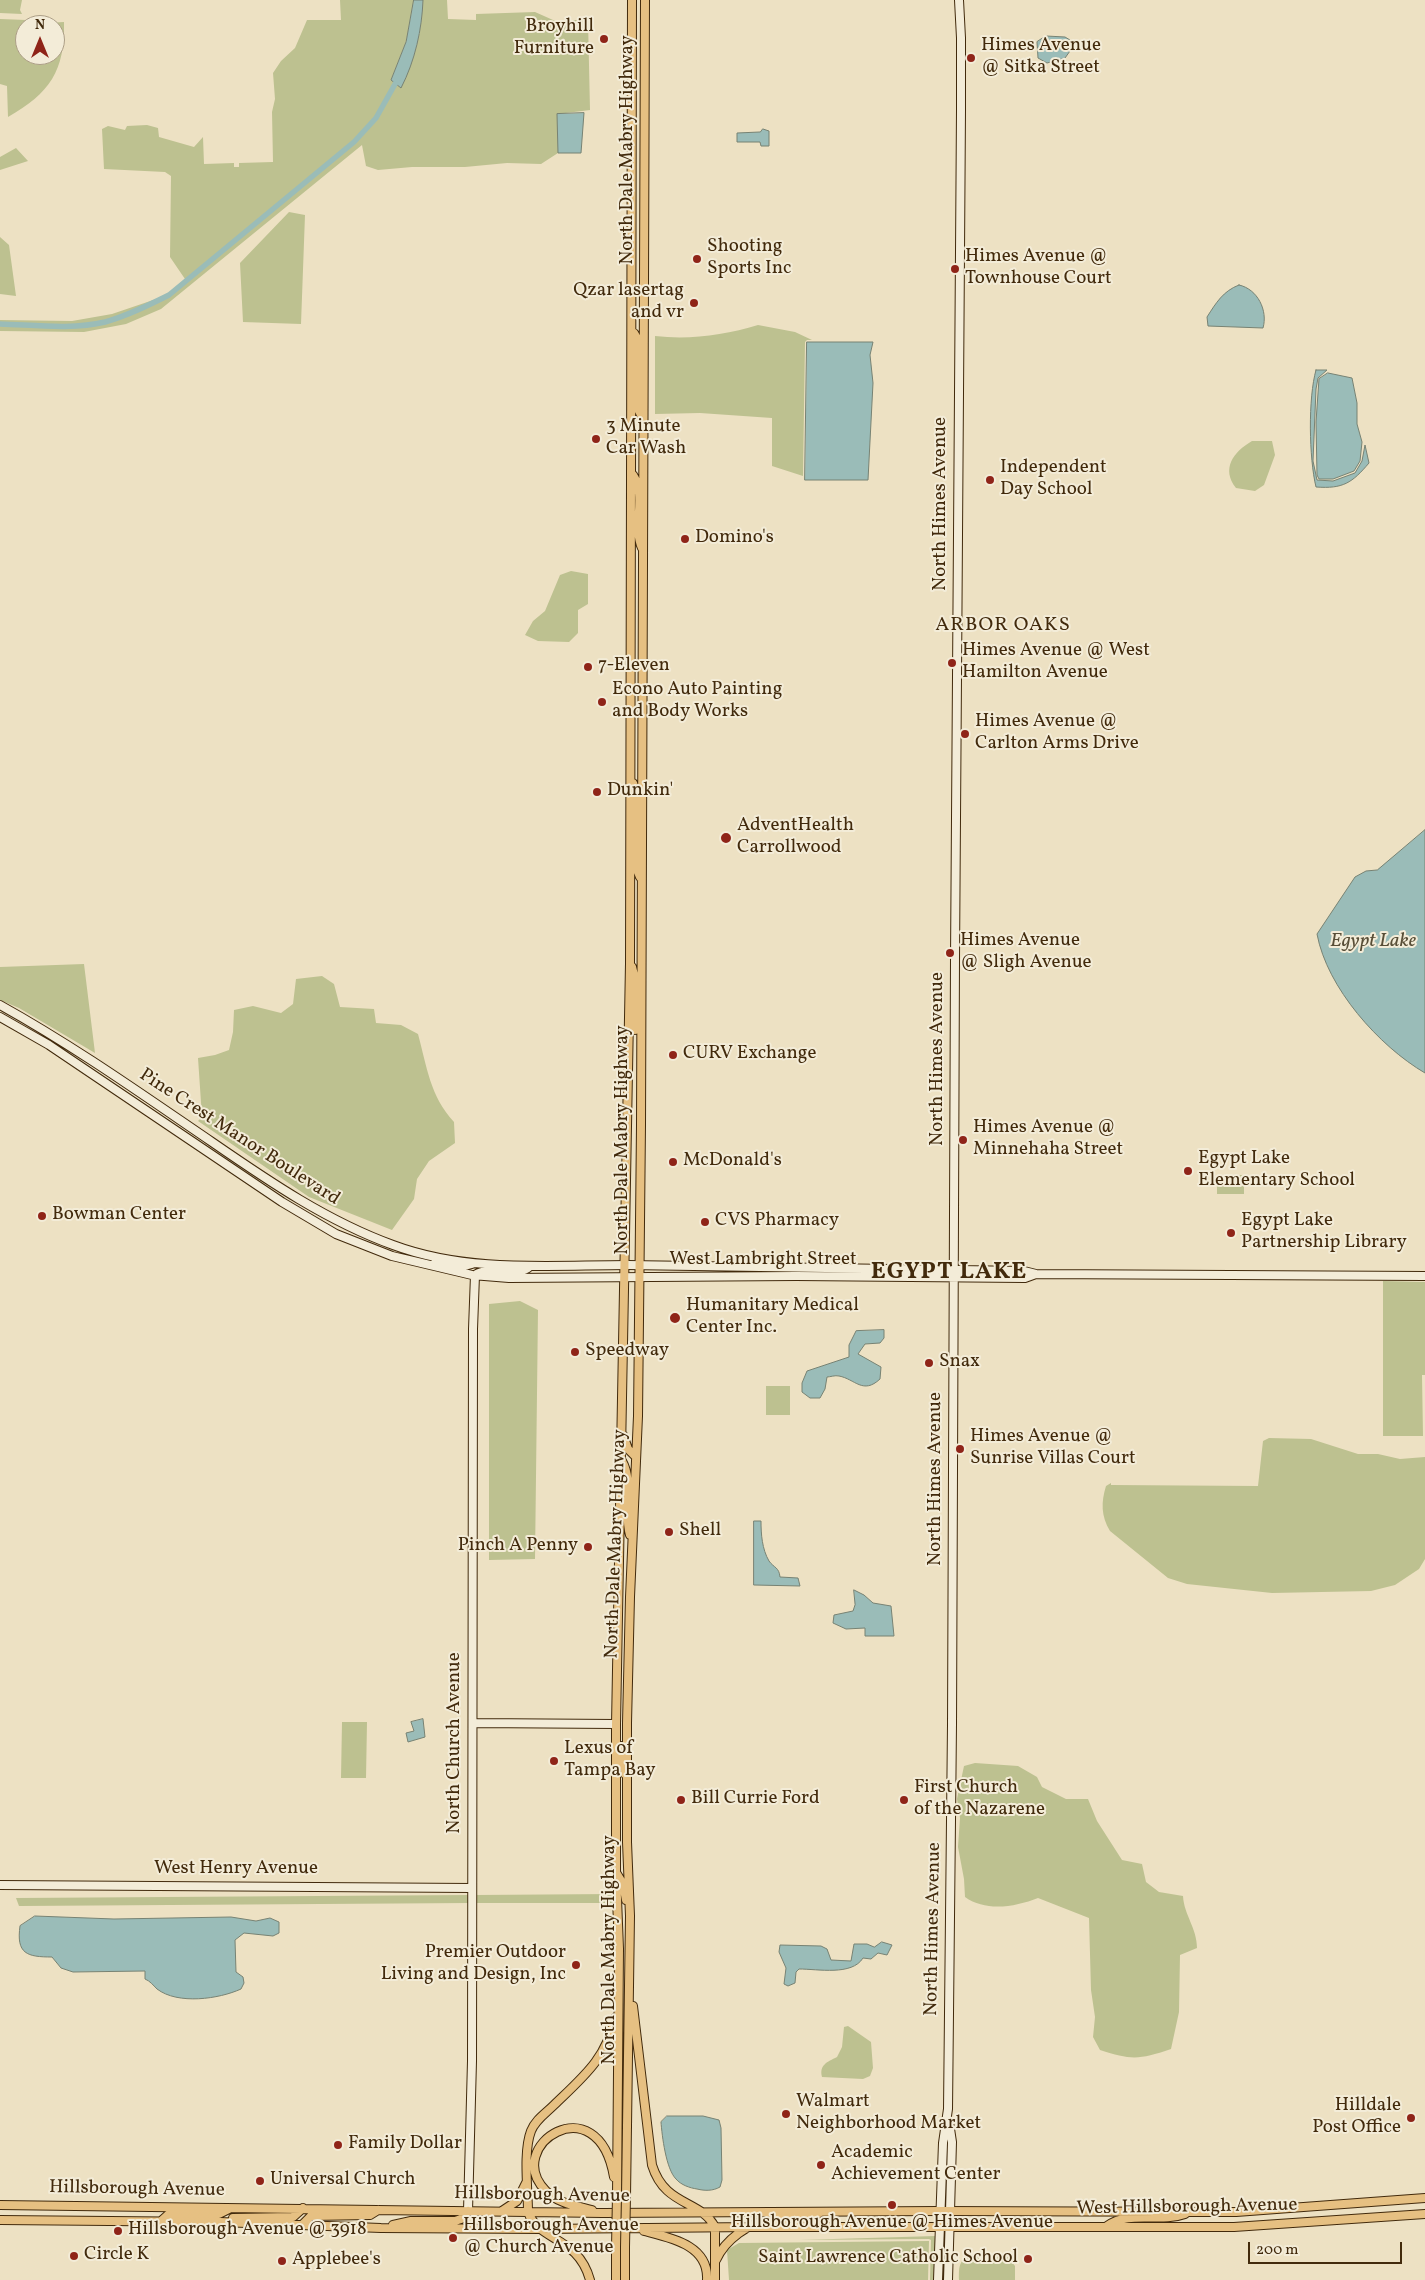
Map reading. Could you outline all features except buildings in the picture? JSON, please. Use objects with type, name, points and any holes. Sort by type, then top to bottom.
[{"type":"main road","name":"North Dale Mabry Highway","points":[[616,2280],[618,1997],[616,1724],[630,963],[633,331],[632,0]]},
{"type":"main road","points":[[639,0],[641,44],[645,51]]},
{"type":"main road","name":"North Dale Mabry Highway","points":[[625,2280],[630,1914],[627,1842],[627,1723],[639,1277],[645,0]]},
{"type":"main road","points":[[633,270],[639,292],[640,308],[644,316]]},
{"type":"main road","points":[[633,331],[639,342],[639,410],[644,421]]},
{"type":"main road","points":[[632,473],[638,487],[637,538],[643,553]]},
{"type":"main road","points":[[631,720],[636,726],[636,752],[642,761]]},
{"type":"main road","points":[[631,778],[636,792],[636,867],[641,879]]},
{"type":"main road","points":[[630,871],[635,891],[634,949],[641,964]]},
{"type":"main road","points":[[630,963],[634,969],[635,979],[635,1054],[640,1066]]},
{"type":"main road","points":[[620,1426],[628,1449],[635,1456]]},
{"type":"main road","points":[[621,1459],[627,1470],[626,1522],[632,1542]]},
{"type":"main road","points":[[619,1574],[624,1588],[630,1597]]},
{"type":"main road","points":[[618,1625],[629,1647]]},
{"type":"main road","points":[[617,1695],[622,1715],[627,1723]]},
{"type":"main road","points":[[616,1724],[621,1731],[622,1766],[628,1783]]},
{"type":"main road","points":[[616,1784],[620,1799],[621,1834],[627,1842]]},
{"type":"main road","points":[[616,1873],[623,1884],[630,1914]]},
{"type":"main road","points":[[629,1974],[652,2165],[655,2175],[668,2192],[680,2201],[704,2213],[715,2227],[715,2280]]},
{"type":"main road","points":[[590,2280],[584,2263],[573,2250],[541,2229],[533,2222],[528,2212],[528,2142],[532,2128],[602,2056],[612,2032],[618,1997]]},
{"type":"main road","points":[[603,2213],[556,2198],[546,2192],[535,2171],[536,2156],[543,2141],[561,2129],[582,2129],[591,2133],[598,2139],[606,2152],[612,2168],[617,2195]]},
{"type":"main road","points":[[500,2212],[517,2202],[528,2178]]},
{"type":"main road","name":"West Hillsborough Avenue","points":[[1084,2211],[1268,2210],[1376,2200],[1425,2198]]},
{"type":"main road","name":"Hillsborough Avenue","points":[[0,2205],[603,2213],[939,2210],[1084,2211]]},
{"type":"main road","points":[[160,2222],[169,2214],[219,2214],[231,2208]]},
{"type":"main road","points":[[220,2222],[234,2218],[293,2217],[303,2208]]},
{"type":"main road","points":[[303,2224],[311,2216],[370,2214],[380,2209]]},
{"type":"main road","points":[[381,2228],[412,2221],[455,2221],[461,2219],[468,2211]]},
{"type":"main road","points":[[715,2262],[726,2243],[763,2221],[810,2218],[822,2211]]},
{"type":"main road","points":[[1107,2226],[1124,2219],[1172,2218],[1192,2211]]},
{"type":"main road","name":"West Hillsborough Avenue","points":[[949,2227],[1258,2226],[1376,2216],[1425,2214]]},
{"type":"main road","points":[[0,2220],[220,2222],[381,2228],[949,2227]]},
{"type":"main road","points":[[632,2228],[669,2237],[690,2246],[699,2254],[704,2262],[707,2280]]},
{"type":"main road","points":[[626,2260],[631,2280]]},
{"type":"street","name":"North Himes Avenue","points":[[948,2280],[952,2142],[948,2118],[961,274],[962,47],[959,0]]},
{"type":"street","name":"Pine Crest Manor Boulevard","points":[[0,1005],[48,1031],[288,1194],[341,1224],[396,1246],[475,1262],[531,1266],[639,1266]]},
{"type":"street","name":"Pine Crest Manor Boulevard","points":[[0,1017],[49,1045],[282,1202],[336,1234],[392,1256],[475,1275],[562,1280],[639,1277]]},
{"type":"street","name":"Pine Crest Manor Boulevard","points":[[418,1262],[461,1266],[475,1262]]},
{"type":"street","name":"Pine Crest Manor Boulevard","points":[[475,1275],[483,1271],[517,1272],[531,1266]]},
{"type":"street","name":"West Lambright Street","points":[[639,1266],[1024,1271],[1036,1274],[1425,1276]]},
{"type":"street","name":"West Lambright Street","points":[[639,1277],[796,1276],[953,1279],[1025,1278],[1036,1274]]},
{"type":"street","name":"North Church Avenue","points":[[468,2211],[472,2061],[473,1329],[475,1275]]},
{"type":"street","points":[[473,1724],[616,1724]]},
{"type":"street","name":"West Henry Avenue","points":[[0,1885],[472,1888]]},
{"type":"street","name":"North Himes Avenue","points":[[938,2280],[938,2227],[942,2143],[948,2118]]},
{"type":"green space","points":[[0,0],[22,0],[20,10],[22,14],[0,13]]},
{"type":"green space","points":[[340,0],[414,0],[406,42],[391,80],[400,87],[410,67],[417,45],[423,0],[447,0],[448,19],[476,20],[476,14],[535,12],[553,20],[588,20],[590,110],[558,114],[558,153],[541,164],[507,163],[465,167],[412,167],[378,170],[366,166],[362,145],[161,309],[126,324],[84,332],[0,331],[0,320],[72,321],[112,314],[165,296],[185,279],[170,257],[171,176],[165,172],[104,169],[102,129],[108,126],[125,130],[127,126],[147,125],[158,128],[159,137],[194,147],[203,137],[204,164],[234,163],[234,167],[239,167],[239,163],[273,162],[272,112],[275,99],[273,73],[281,61],[295,48],[307,20],[341,20]]},
{"type":"green space","points":[[0,19],[15,20],[15,65],[59,65],[52,79],[35,99],[8,117],[7,86],[0,84]]},
{"type":"green space","points":[[16,148],[28,161],[0,170],[0,157]]},
{"type":"green space","points":[[289,212],[305,215],[301,324],[243,322],[240,263]]},
{"type":"green space","points":[[0,237],[9,245],[16,296],[0,294]]},
{"type":"green space","points":[[758,325],[795,332],[812,340],[805,342],[803,476],[772,466],[772,418],[700,413],[655,414],[655,336],[707,336],[733,332]]},
{"type":"green space","points":[[1252,441],[1272,441],[1275,455],[1264,485],[1255,491],[1236,488],[1229,468],[1239,450]]},
{"type":"green space","points":[[571,571],[588,574],[588,604],[578,610],[578,633],[569,642],[538,641],[525,635],[533,621],[545,611],[560,575]]},
{"type":"green space","points":[[84,964],[95,1053],[19,1008],[0,1000],[0,967]]},
{"type":"green space","points":[[322,976],[334,984],[340,1007],[374,1009],[376,1023],[401,1025],[418,1034],[434,1091],[454,1122],[455,1143],[429,1161],[417,1179],[414,1199],[392,1230],[309,1197],[198,1121],[202,1117],[198,1058],[229,1050],[233,1032],[234,1010],[253,1006],[281,1013],[293,1004],[296,979]]},
{"type":"green space","points":[[1217,1175],[1244,1175],[1244,1194],[1217,1194]]},
{"type":"green space","points":[[1383,1281],[1425,1282],[1425,1375],[1422,1375],[1423,1436],[1383,1436]]},
{"type":"green space","points":[[520,1301],[538,1310],[535,1559],[489,1560],[489,1304]]},
{"type":"green space","points":[[766,1386],[790,1386],[790,1415],[766,1415]]},
{"type":"green space","points":[[1269,1438],[1311,1439],[1358,1454],[1378,1454],[1400,1459],[1425,1457],[1425,1559],[1419,1569],[1395,1585],[1371,1591],[1272,1593],[1187,1584],[1168,1578],[1110,1531],[1103,1514],[1103,1498],[1106,1486],[1111,1483],[1111,1485],[1258,1486],[1263,1441]]},
{"type":"green space","points":[[342,1722],[367,1722],[366,1778],[341,1778]]},
{"type":"green space","points":[[975,1763],[1018,1766],[1037,1777],[1042,1787],[1066,1799],[1088,1799],[1097,1821],[1122,1860],[1142,1864],[1146,1882],[1159,1892],[1183,1896],[1195,1934],[1197,1948],[1180,1955],[1179,2012],[1171,2049],[1143,2057],[1120,2056],[1100,2050],[1093,2037],[1095,2017],[1091,1990],[1089,1918],[1038,1898],[1010,1906],[991,1906],[973,1902],[965,1897],[964,1879],[958,1847],[960,1818],[957,1799],[964,1766]]},
{"type":"green space","points":[[614,1894],[615,1903],[475,1903],[475,1895]]},
{"type":"green space","points":[[469,1895],[470,1903],[19,1906],[16,1898]]},
{"type":"green space","points":[[848,2026],[871,2042],[873,2068],[870,2076],[863,2079],[822,2077],[823,2067],[827,2062],[837,2057],[842,2047],[844,2027]]},
{"type":"green space","points":[[936,2236],[935,2280],[930,2280],[931,2240],[929,2239],[799,2240]]},
{"type":"green space","points":[[929,2241],[928,2280],[729,2280],[727,2250],[739,2243]]},
{"type":"green space","points":[[971,2256],[1008,2257],[1015,2266],[1015,2280],[959,2280],[961,2262]]},
{"type":"water","points":[[414,0],[423,0],[421,22],[414,56],[401,88],[391,80],[406,42]]},
{"type":"water","points":[[1046,36],[1065,37],[1070,40],[1070,51],[1065,58],[1047,63],[1038,58],[1037,42]]},
{"type":"water","points":[[584,113],[581,153],[558,153],[557,114]]},
{"type":"water","points":[[763,129],[769,131],[769,146],[761,146],[760,142],[737,142],[737,133],[760,132]]},
{"type":"water","points":[[1239,285],[1251,291],[1260,302],[1264,315],[1263,328],[1208,326],[1207,317],[1217,302],[1224,294]]},
{"type":"water","points":[[807,342],[873,342],[870,355],[873,383],[868,480],[805,480]]},
{"type":"water","points":[[1316,370],[1327,370],[1318,378],[1316,389],[1313,461],[1317,480],[1333,481],[1355,473],[1362,461],[1365,445],[1369,463],[1352,480],[1340,486],[1316,487],[1311,445],[1311,412],[1313,382]]},
{"type":"water","points":[[1328,373],[1352,378],[1357,403],[1357,424],[1362,442],[1360,461],[1354,471],[1333,479],[1319,479],[1317,475],[1316,422],[1319,379]]},
{"type":"water","name":"Egypt Lake","points":[[1425,830],[1425,1073],[1390,1047],[1373,1031],[1343,995],[1323,954],[1317,934],[1355,877],[1366,871],[1377,870]]},
{"type":"water","points":[[884,1330],[884,1338],[880,1343],[865,1344],[858,1354],[881,1367],[880,1379],[874,1384],[869,1386],[859,1385],[845,1378],[834,1376],[827,1377],[825,1389],[820,1398],[810,1398],[802,1392],[802,1383],[807,1371],[849,1357],[849,1345],[856,1331]]},
{"type":"water","points":[[754,1521],[761,1521],[765,1552],[769,1561],[779,1571],[780,1577],[798,1578],[800,1586],[754,1585]]},
{"type":"water","points":[[854,1590],[864,1595],[873,1603],[891,1606],[894,1636],[865,1636],[865,1628],[846,1629],[833,1623],[834,1615],[853,1611],[855,1605]]},
{"type":"water","points":[[423,1719],[425,1737],[408,1742],[406,1733],[414,1731],[411,1722]]},
{"type":"water","points":[[35,1916],[114,1919],[231,1917],[256,1921],[270,1918],[279,1922],[279,1933],[273,1936],[244,1933],[235,1940],[236,1972],[243,1977],[244,1983],[241,1989],[210,1998],[187,1999],[166,1994],[157,1989],[145,1979],[145,1971],[73,1972],[61,1968],[52,1957],[30,1955],[25,1952],[20,1943],[20,1926]]},
{"type":"water","points":[[882,1942],[892,1945],[887,1955],[878,1953],[871,1959],[863,1958],[858,1964],[843,1969],[799,1969],[796,1972],[795,1983],[788,1986],[784,1984],[786,1968],[779,1952],[780,1945],[821,1946],[827,1949],[831,1960],[851,1961],[854,1944],[867,1944],[874,1947]]},
{"type":"water","points":[[667,2116],[703,2116],[719,2120],[721,2128],[722,2180],[720,2187],[712,2190],[700,2190],[686,2186],[676,2179],[667,2160],[662,2135],[661,2122]]},
{"type":"waterway","points":[[0,324],[79,326],[105,322],[121,317],[169,295],[354,142],[376,118],[399,77]]},
{"type":"place","name":"Broyhill Furniture","points":[[604,39]]},
{"type":"place","name":"Himes Avenue @ Sitka Street","points":[[971,58]]},
{"type":"place","name":"Shooting Sports Inc","points":[[697,259]]},
{"type":"place","name":"Himes Avenue @ Townhouse Court","points":[[955,269]]},
{"type":"place","name":"Qzar lasertag and vr","points":[[694,303]]},
{"type":"place","name":"3 Minute Car Wash","points":[[596,439]]},
{"type":"place","name":"Independent Day School","points":[[990,480]]},
{"type":"place","name":"Domino's","points":[[685,539]]},
{"type":"place","name":"Himes Avenue @ West Hamilton Avenue","points":[[952,663]]},
{"type":"place","name":"7-Eleven","points":[[588,667]]},
{"type":"place","name":"Econo Auto Painting and Body Works","points":[[602,702]]},
{"type":"place","name":"Himes Avenue @ Carlton Arms Drive","points":[[965,734]]},
{"type":"place","name":"Dunkin'","points":[[597,792]]},
{"type":"place","name":"AdventHealth Carrollwood","points":[[726,838]]},
{"type":"place","name":"Himes Avenue @ Sligh Avenue","points":[[950,953]]},
{"type":"place","name":"CURV Exchange","points":[[673,1055]]},
{"type":"place","name":"Himes Avenue @ Minnehaha Street","points":[[963,1140]]},
{"type":"place","name":"McDonald's","points":[[673,1162]]},
{"type":"place","name":"Egypt Lake Elementary School","points":[[1188,1171]]},
{"type":"place","name":"Bowman Center","points":[[42,1216]]},
{"type":"place","name":"CVS Pharmacy","points":[[705,1222]]},
{"type":"place","name":"Egypt Lake Partnership Library","points":[[1231,1233]]},
{"type":"place","name":"Humanitary Medical Center Inc.","points":[[675,1318]]},
{"type":"place","name":"Speedway","points":[[575,1352]]},
{"type":"place","name":"Snax","points":[[929,1363]]},
{"type":"place","name":"Himes Avenue @ Sunrise Villas Court","points":[[960,1449]]},
{"type":"place","name":"Shell","points":[[669,1532]]},
{"type":"place","name":"Pinch A Penny","points":[[588,1547]]},
{"type":"place","name":"Lexus of Tampa Bay","points":[[554,1761]]},
{"type":"place","name":"Bill Currie Ford","points":[[681,1800]]},
{"type":"place","name":"First Church of the Nazarene","points":[[904,1800]]},
{"type":"place","name":"Premier Outdoor Living and Design, Inc","points":[[576,1965]]},
{"type":"place","name":"Walmart Neighborhood Market","points":[[786,2114]]},
{"type":"place","name":"Hilldale Post Office","points":[[1411,2118]]},
{"type":"place","name":"Family Dollar","points":[[338,2145]]},
{"type":"place","name":"Academic Achievement Center","points":[[821,2165]]},
{"type":"place","name":"Universal Church","points":[[260,2181]]},
{"type":"place","name":"Hillsborough Avenue @ Himes Avenue","points":[[892,2205]]},
{"type":"place","name":"Hillsborough Avenue @ 3918","points":[[118,2231]]},
{"type":"place","name":"Hillsborough Avenue @ Church Avenue","points":[[453,2238]]},
{"type":"place","name":"Circle K","points":[[74,2256]]},
{"type":"place","name":"Saint Lawrence Catholic School","points":[[1028,2259]]},
{"type":"place","name":"Applebee's","points":[[282,2261]]},
{"type":"district","name":"ARBOR OAKS","points":[[1003,626]]},
{"type":"district","name":"EGYPT LAKE","points":[[949,1274]]}]
